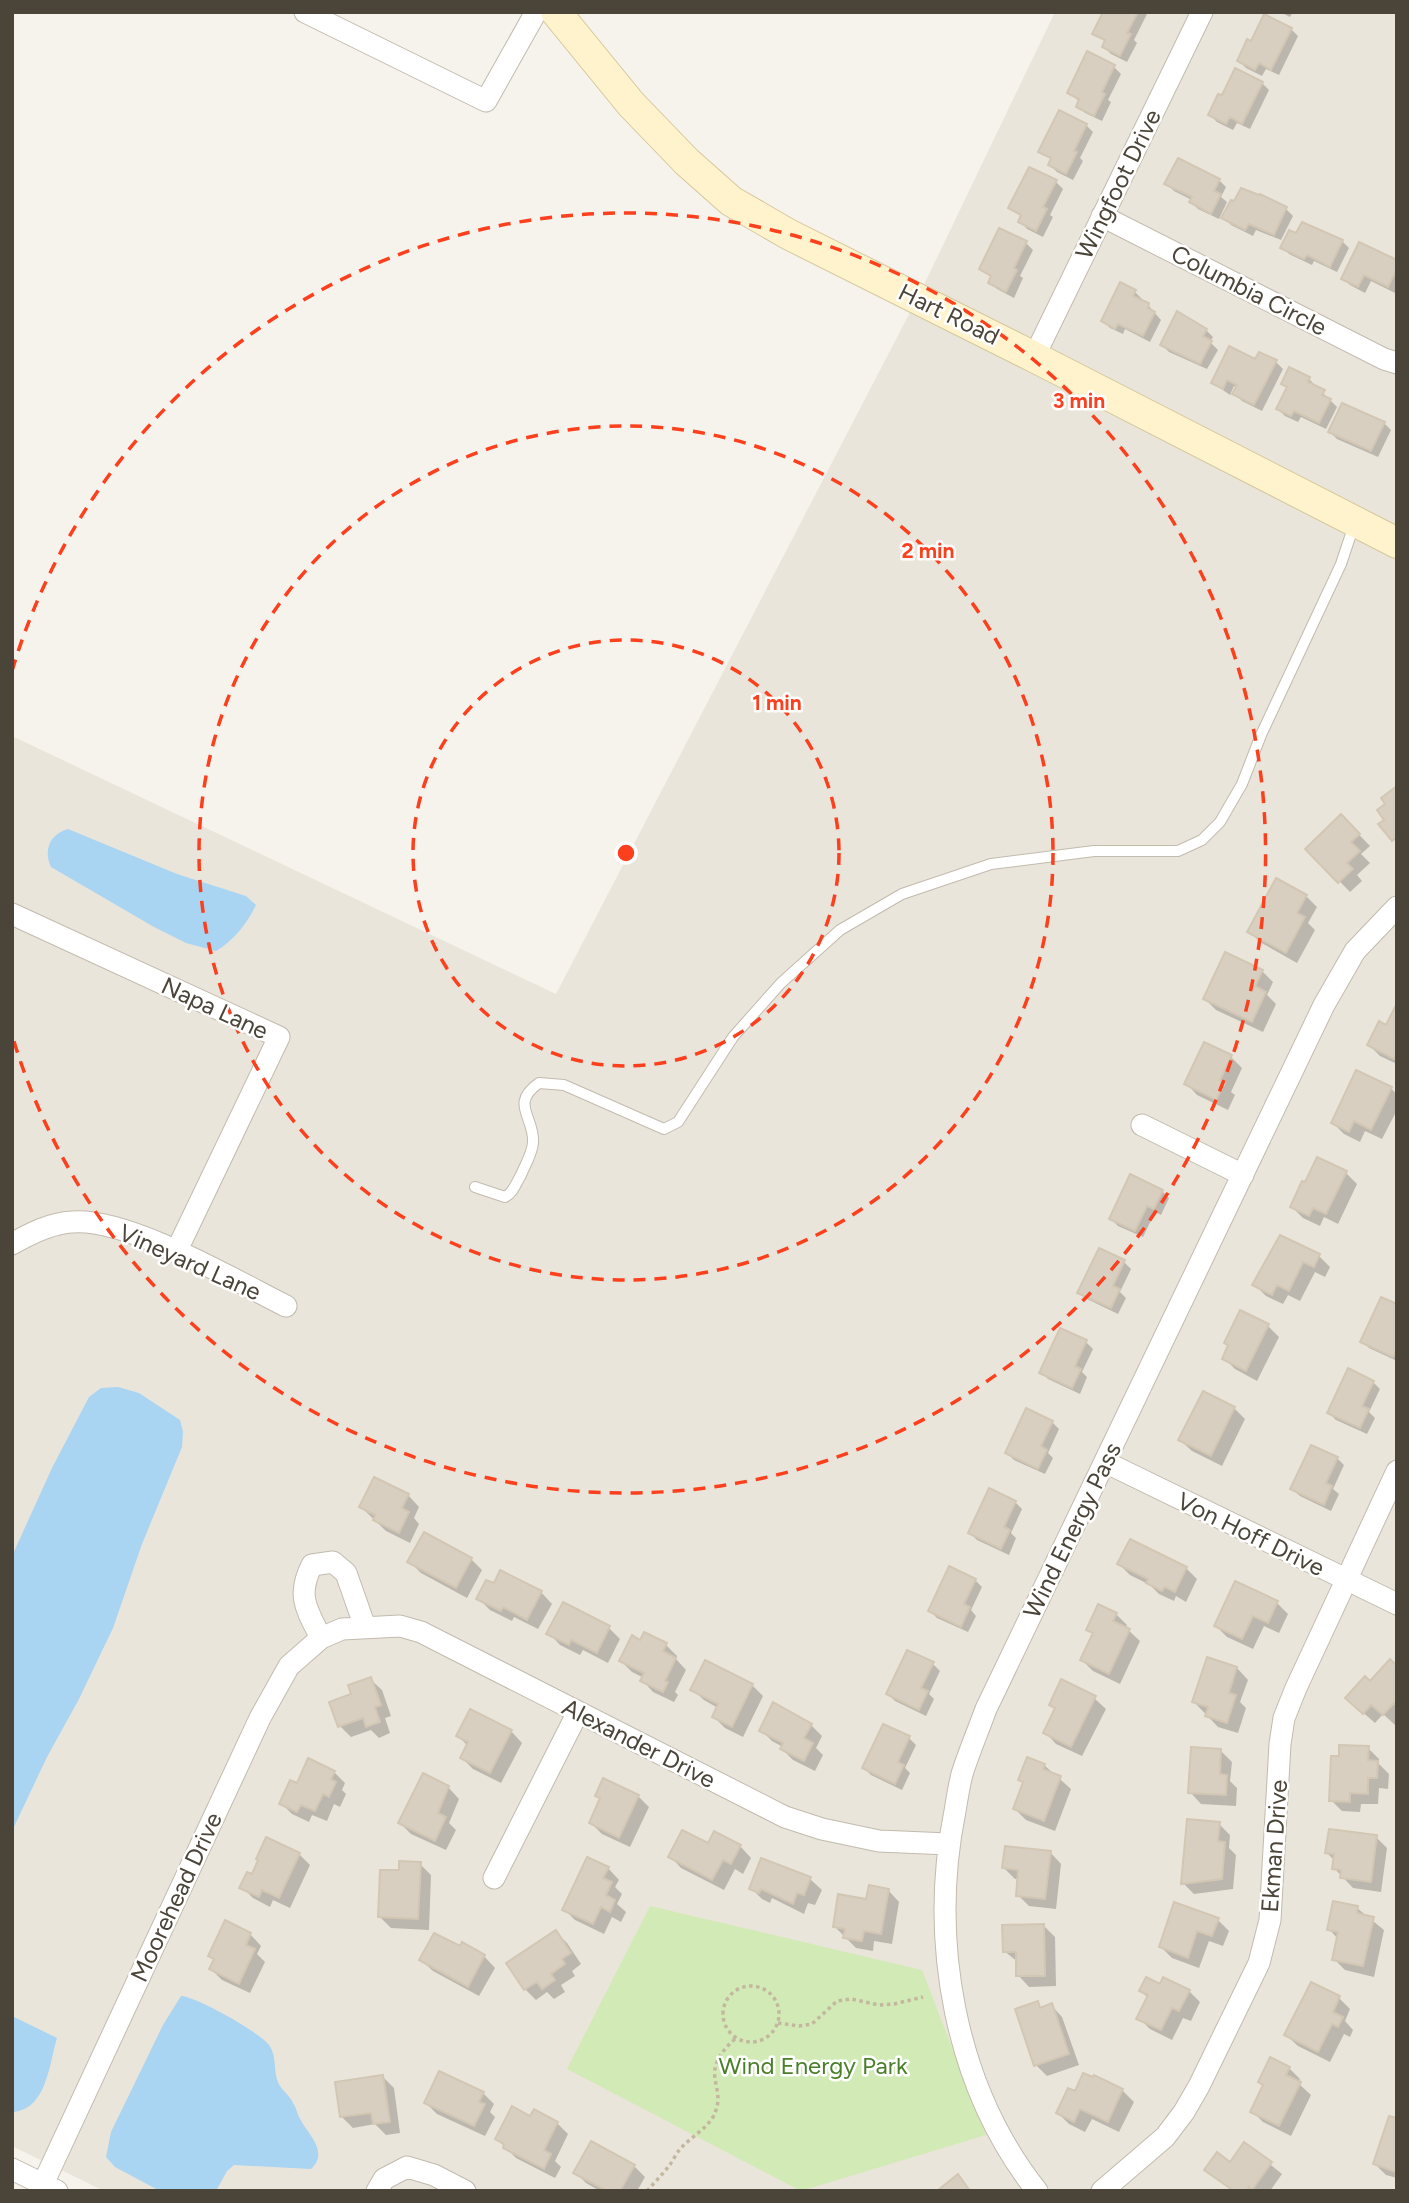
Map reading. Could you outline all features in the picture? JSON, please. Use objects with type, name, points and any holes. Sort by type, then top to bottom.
[{"type":"street","points":[[305,12],[485,101],[536,12]]},
{"type":"street","name":"Hart Road","points":[[556,12],[631,104],[687,162],[732,201],[788,234],[1397,543]]},
{"type":"street","name":"Wingfoot Drive","points":[[1034,357],[1202,12]]},
{"type":"street","name":"Columbia Circle","points":[[1102,216],[1384,359],[1397,363]]},
{"type":"street","name":"Wind Energy Pass","points":[[1037,2191],[1000,2136],[981,2095],[966,2053],[953,1999],[945,1910],[948,1844],[962,1776],[986,1709],[1324,1005],[1355,951],[1397,907]]},
{"type":"street","name":"Napa Lane","points":[[12,914],[279,1037],[176,1252]]},
{"type":"street","points":[[1142,1125],[1243,1175]]},
{"type":"street","name":"Vineyard Lane","points":[[12,1244],[37,1230],[73,1221],[117,1226],[286,1306]]},
{"type":"street","name":"Von Hoff Drive","points":[[1105,1462],[1397,1604]]},
{"type":"street","name":"Ekman Drive","points":[[1102,2191],[1164,2137],[1184,2112],[1259,1964],[1270,1920],[1280,1744],[1284,1718],[1397,1471]]},
{"type":"street","points":[[329,1634],[304,1603],[304,1581],[312,1565],[333,1562],[346,1573],[365,1628]]},
{"type":"street","name":"Alexander Drive","points":[[329,1634],[400,1626],[421,1632],[785,1817],[832,1832],[879,1841],[948,1844]]},
{"type":"street","name":"Moorehead Drive","points":[[50,2187],[260,1718],[289,1666],[329,1634]]},
{"type":"street","points":[[494,1878],[578,1712]]},
{"type":"street","points":[[377,2191],[384,2179],[407,2167],[433,2175],[465,2191]]},
{"type":"street","points":[[12,2169],[50,2187]]},
{"type":"lane","points":[[475,1188],[499,1196],[510,1195],[528,1160],[533,1143],[524,1108],[525,1097],[530,1089],[539,1083],[564,1085],[664,1129],[671,1128],[678,1122],[733,1037],[781,983],[840,930],[902,894],[991,864],[1094,851],[1178,851],[1202,840],[1220,822],[1242,784],[1261,735],[1341,564],[1355,522]]},
{"type":"path","points":[[743,1986],[753,1986],[772,1995],[777,2004],[778,2023],[766,2038],[749,2042],[736,2038],[726,2028],[722,2013],[729,1995],[743,1986]]},
{"type":"path","points":[[778,2023],[799,2026],[812,2024],[837,2001],[851,1998],[887,2004],[923,1997]]},
{"type":"path","points":[[647,2191],[680,2149],[707,2126],[713,2116],[718,2098],[714,2066],[723,2050],[736,2038]]},
{"type":"shaded area","points":[[1055,12],[1397,12],[1397,2191],[104,2191],[12,2146],[12,736],[556,994],[920,293]]},
{"type":"green space","name":"Wind Energy Park","points":[[650,1906],[922,1970],[986,2135],[801,2191],[567,2069]]},
{"type":"water","points":[[68,829],[177,874],[246,896],[256,905],[239,931],[216,951],[186,943],[51,867],[48,855],[50,844],[57,835]]},
{"type":"water","points":[[118,1387],[139,1393],[180,1420],[183,1432],[182,1447],[142,1544],[113,1628],[12,1831],[12,1556],[52,1468],[89,1397],[101,1388]]},
{"type":"water","points":[[181,1996],[227,2016],[254,2032],[269,2045],[280,2086],[292,2101],[318,2149],[316,2162],[311,2169],[234,2165],[227,2171],[216,2191],[160,2191],[115,2167],[106,2157],[111,2132],[163,2025]]},
{"type":"water","points":[[12,2016],[57,2038],[49,2072],[40,2094],[25,2109],[14,2112]]},
{"type":"building","points":[[1103,12],[1138,12],[1127,33],[1131,34],[1120,56],[1102,47],[1105,40],[1092,34]]},
{"type":"building","points":[[1264,14],[1292,28],[1271,70],[1259,63],[1255,70],[1237,61],[1247,39],[1251,41]]},
{"type":"building","points":[[1087,51],[1115,65],[1094,116],[1076,107],[1079,99],[1067,93]]},
{"type":"building","points":[[1235,68],[1263,82],[1242,124],[1230,117],[1226,124],[1208,115],[1218,94],[1222,95]]},
{"type":"building","points":[[1059,110],[1087,124],[1066,174],[1048,165],[1051,158],[1038,152]]},
{"type":"building","points":[[1178,158],[1220,179],[1214,191],[1221,194],[1211,214],[1189,202],[1192,197],[1164,184]]},
{"type":"building","points":[[1029,167],[1057,180],[1043,207],[1047,209],[1036,231],[1018,222],[1021,215],[1008,208]]},
{"type":"building","points":[[1241,188],[1287,207],[1274,235],[1249,224],[1245,230],[1221,218]]},
{"type":"building","points":[[1302,222],[1343,240],[1330,267],[1307,255],[1304,259],[1280,248],[1289,230],[1296,233]]},
{"type":"building","points":[[999,228],[1027,241],[1006,292],[988,283],[991,276],[979,269]]},
{"type":"building","points":[[1359,242],[1397,260],[1397,269],[1388,287],[1364,275],[1358,287],[1341,279]]},
{"type":"building","points":[[1120,282],[1136,290],[1133,296],[1149,303],[1148,308],[1155,312],[1143,336],[1118,324],[1115,329],[1101,321]]},
{"type":"building","points":[[1177,311],[1207,329],[1203,336],[1212,341],[1200,364],[1160,345]]},
{"type":"building","points":[[1229,346],[1255,359],[1259,352],[1277,360],[1254,405],[1232,394],[1237,385],[1227,380],[1223,389],[1211,383]]},
{"type":"building","points":[[1289,367],[1310,377],[1308,382],[1325,390],[1322,395],[1331,399],[1319,423],[1294,411],[1291,416],[1276,409],[1287,387],[1281,384]]},
{"type":"building","points":[[1342,403],[1385,422],[1371,451],[1328,432]]},
{"type":"building","points":[[1397,786],[1397,837],[1392,841],[1378,824],[1384,820],[1377,810],[1385,804],[1381,798]]},
{"type":"building","points":[[1341,814],[1360,834],[1351,842],[1360,851],[1347,863],[1353,869],[1338,883],[1305,849]]},
{"type":"building","points":[[1276,878],[1307,895],[1297,913],[1305,917],[1286,953],[1247,932]]},
{"type":"building","points":[[1225,952],[1263,970],[1255,986],[1266,992],[1252,1022],[1203,999]]},
{"type":"building","points":[[1397,1003],[1397,1054],[1394,1059],[1367,1045],[1379,1021],[1386,1025]]},
{"type":"building","points":[[1204,1042],[1232,1055],[1220,1080],[1225,1083],[1216,1100],[1184,1084]]},
{"type":"building","points":[[1356,1070],[1392,1087],[1371,1130],[1354,1121],[1349,1132],[1331,1123]]},
{"type":"building","points":[[1317,1157],[1347,1171],[1326,1214],[1313,1208],[1309,1216],[1290,1207]]},
{"type":"building","points":[[1130,1174],[1163,1190],[1154,1209],[1147,1206],[1135,1231],[1109,1219]]},
{"type":"building","points":[[1280,1235],[1320,1254],[1314,1267],[1303,1262],[1289,1291],[1277,1285],[1272,1295],[1252,1285]]},
{"type":"building","points":[[1099,1248],[1125,1260],[1113,1286],[1120,1289],[1111,1308],[1077,1293]]},
{"type":"building","points":[[1381,1297],[1397,1304],[1397,1350],[1393,1357],[1360,1342]]},
{"type":"building","points":[[1240,1310],[1269,1324],[1246,1371],[1222,1359],[1228,1345],[1224,1343]]},
{"type":"building","points":[[1060,1328],[1087,1340],[1075,1366],[1081,1369],[1072,1388],[1039,1373]]},
{"type":"building","points":[[1348,1368],[1374,1381],[1362,1406],[1369,1409],[1360,1428],[1327,1413]]},
{"type":"building","points":[[1203,1391],[1235,1407],[1211,1456],[1178,1440]]},
{"type":"building","points":[[1026,1408],[1053,1421],[1041,1446],[1047,1450],[1038,1469],[1005,1453]]},
{"type":"building","points":[[1311,1445],[1338,1457],[1326,1483],[1332,1486],[1324,1505],[1290,1489]]},
{"type":"building","points":[[374,1477],[409,1494],[402,1508],[409,1512],[399,1533],[373,1520],[375,1515],[359,1507]]},
{"type":"building","points":[[989,1488],[1016,1501],[1004,1527],[1010,1530],[1001,1549],[968,1533]]},
{"type":"building","points":[[424,1532],[472,1558],[456,1588],[407,1562]]},
{"type":"building","points":[[1130,1539],[1187,1567],[1175,1592],[1165,1587],[1162,1591],[1146,1583],[1148,1579],[1117,1564]]},
{"type":"building","points":[[949,1566],[976,1579],[964,1604],[970,1607],[961,1627],[928,1611]]},
{"type":"building","points":[[500,1570],[542,1591],[527,1620],[503,1607],[501,1611],[476,1599],[486,1580],[494,1583]]},
{"type":"building","points":[[1235,1581],[1278,1601],[1268,1623],[1253,1616],[1242,1639],[1214,1626]]},
{"type":"building","points":[[563,1602],[610,1626],[597,1653],[571,1640],[569,1645],[546,1634]]},
{"type":"building","points":[[1098,1604],[1117,1613],[1113,1621],[1130,1629],[1109,1674],[1080,1660],[1093,1633],[1086,1630]]},
{"type":"building","points":[[644,1632],[667,1643],[663,1651],[676,1658],[663,1692],[640,1681],[644,1673],[619,1661],[632,1635],[640,1640]]},
{"type":"building","points":[[907,1650],[934,1662],[921,1688],[928,1691],[919,1710],[886,1694]]},
{"type":"building","points":[[1207,1657],[1237,1667],[1229,1693],[1236,1695],[1227,1723],[1205,1716],[1208,1707],[1192,1702]]},
{"type":"building","points":[[1390,1659],[1397,1666],[1397,1706],[1394,1703],[1383,1715],[1371,1705],[1363,1714],[1345,1698],[1365,1676],[1370,1681]]},
{"type":"building","points":[[705,1660],[753,1684],[732,1727],[712,1717],[718,1704],[690,1690]]},
{"type":"building","points":[[371,1677],[381,1705],[375,1707],[380,1722],[366,1727],[363,1718],[338,1727],[329,1702],[351,1694],[348,1685]]},
{"type":"building","points":[[1061,1679],[1096,1696],[1071,1747],[1043,1733],[1055,1708],[1049,1705]]},
{"type":"building","points":[[773,1702],[812,1724],[804,1738],[813,1743],[804,1761],[780,1749],[783,1743],[759,1731]]},
{"type":"building","points":[[470,1709],[512,1730],[490,1773],[460,1758],[468,1742],[456,1736]]},
{"type":"building","points":[[883,1724],[910,1736],[898,1762],[904,1765],[895,1784],[862,1768]]},
{"type":"building","points":[[1339,1745],[1369,1746],[1368,1760],[1378,1761],[1377,1778],[1368,1778],[1368,1794],[1350,1793],[1350,1802],[1329,1801],[1331,1756],[1339,1756]]},
{"type":"building","points":[[1191,1747],[1221,1749],[1220,1774],[1227,1775],[1226,1795],[1188,1793]]},
{"type":"building","points":[[1027,1757],[1045,1764],[1043,1769],[1061,1776],[1044,1821],[1013,1809],[1023,1782],[1018,1780]]},
{"type":"building","points":[[308,1758],[335,1771],[331,1779],[336,1782],[329,1797],[323,1794],[315,1811],[301,1805],[297,1812],[279,1804],[290,1780],[297,1783]]},
{"type":"building","points":[[423,1773],[449,1786],[438,1813],[446,1817],[435,1841],[398,1823]]},
{"type":"building","points":[[603,1778],[639,1795],[619,1838],[589,1823],[600,1798],[595,1796]]},
{"type":"building","points":[[1187,1819],[1220,1822],[1218,1841],[1225,1842],[1222,1879],[1181,1884]]},
{"type":"building","points":[[1329,1829],[1377,1835],[1371,1882],[1340,1878],[1341,1870],[1332,1869],[1334,1854],[1325,1853]]},
{"type":"building","points":[[682,1830],[708,1843],[714,1831],[741,1845],[731,1864],[723,1860],[712,1880],[668,1857]]},
{"type":"building","points":[[266,1837],[300,1853],[279,1898],[262,1890],[259,1897],[239,1888],[247,1872],[252,1874]]},
{"type":"building","points":[[1005,1846],[1051,1851],[1045,1899],[1016,1896],[1018,1870],[1002,1868]]},
{"type":"building","points":[[587,1857],[609,1867],[603,1878],[612,1882],[606,1895],[615,1900],[610,1912],[601,1907],[593,1924],[562,1910]]},
{"type":"building","points":[[761,1858],[811,1877],[804,1895],[797,1893],[793,1904],[761,1889],[759,1893],[749,1889]]},
{"type":"building","points":[[399,1861],[421,1862],[418,1919],[378,1917],[380,1870],[399,1870]]},
{"type":"building","points":[[869,1885],[889,1889],[881,1934],[864,1931],[862,1941],[843,1938],[845,1929],[833,1927],[838,1894],[866,1899]]},
{"type":"building","points":[[1333,1901],[1358,1906],[1357,1913],[1374,1917],[1363,1966],[1332,1960],[1338,1932],[1327,1930]]},
{"type":"building","points":[[1174,1902],[1219,1918],[1212,1936],[1197,1931],[1188,1958],[1159,1947]]},
{"type":"building","points":[[225,1920],[251,1933],[246,1945],[255,1949],[239,1984],[209,1969],[214,1959],[208,1956]]},
{"type":"building","points":[[1044,1924],[1045,1976],[1016,1976],[1016,1952],[1003,1952],[1002,1925]]},
{"type":"building","points":[[556,1930],[571,1953],[562,1959],[565,1964],[551,1974],[555,1980],[542,1989],[537,1982],[524,1990],[506,1963]]},
{"type":"building","points":[[434,1933],[460,1946],[462,1942],[485,1955],[468,1987],[419,1960]]},
{"type":"building","points":[[1146,1977],[1160,1984],[1163,1977],[1190,1990],[1179,2011],[1172,2008],[1161,2030],[1136,2019],[1148,1995],[1139,1991]]},
{"type":"building","points":[[1311,1982],[1340,1996],[1333,2012],[1343,2017],[1338,2027],[1332,2024],[1318,2052],[1284,2035]]},
{"type":"building","points":[[1038,2001],[1040,2008],[1052,2003],[1069,2054],[1034,2066],[1015,2009]]},
{"type":"building","points":[[1270,2057],[1290,2067],[1286,2075],[1301,2082],[1279,2126],[1250,2112],[1263,2085],[1258,2082]]},
{"type":"building","points":[[439,2071],[484,2092],[479,2102],[485,2104],[474,2126],[424,2103]]},
{"type":"building","points":[[1083,2073],[1093,2077],[1094,2075],[1123,2089],[1108,2122],[1080,2109],[1074,2122],[1056,2113],[1068,2088],[1075,2091]]},
{"type":"building","points":[[383,2075],[390,2122],[373,2124],[371,2113],[340,2117],[335,2082]]},
{"type":"building","points":[[512,2106],[530,2116],[534,2109],[558,2122],[544,2150],[551,2154],[544,2169],[503,2148],[504,2144],[495,2139]]},
{"type":"building","points":[[1389,2116],[1397,2118],[1397,2178],[1396,2172],[1373,2164]]},
{"type":"building","points":[[591,2141],[635,2165],[620,2191],[607,2191],[573,2173]]},
{"type":"building","points":[[1244,2142],[1272,2162],[1252,2190],[1249,2187],[1247,2191],[1234,2191],[1204,2170],[1217,2152],[1230,2162]]},
{"type":"building","points":[[958,2174],[970,2191],[937,2191]]}]
